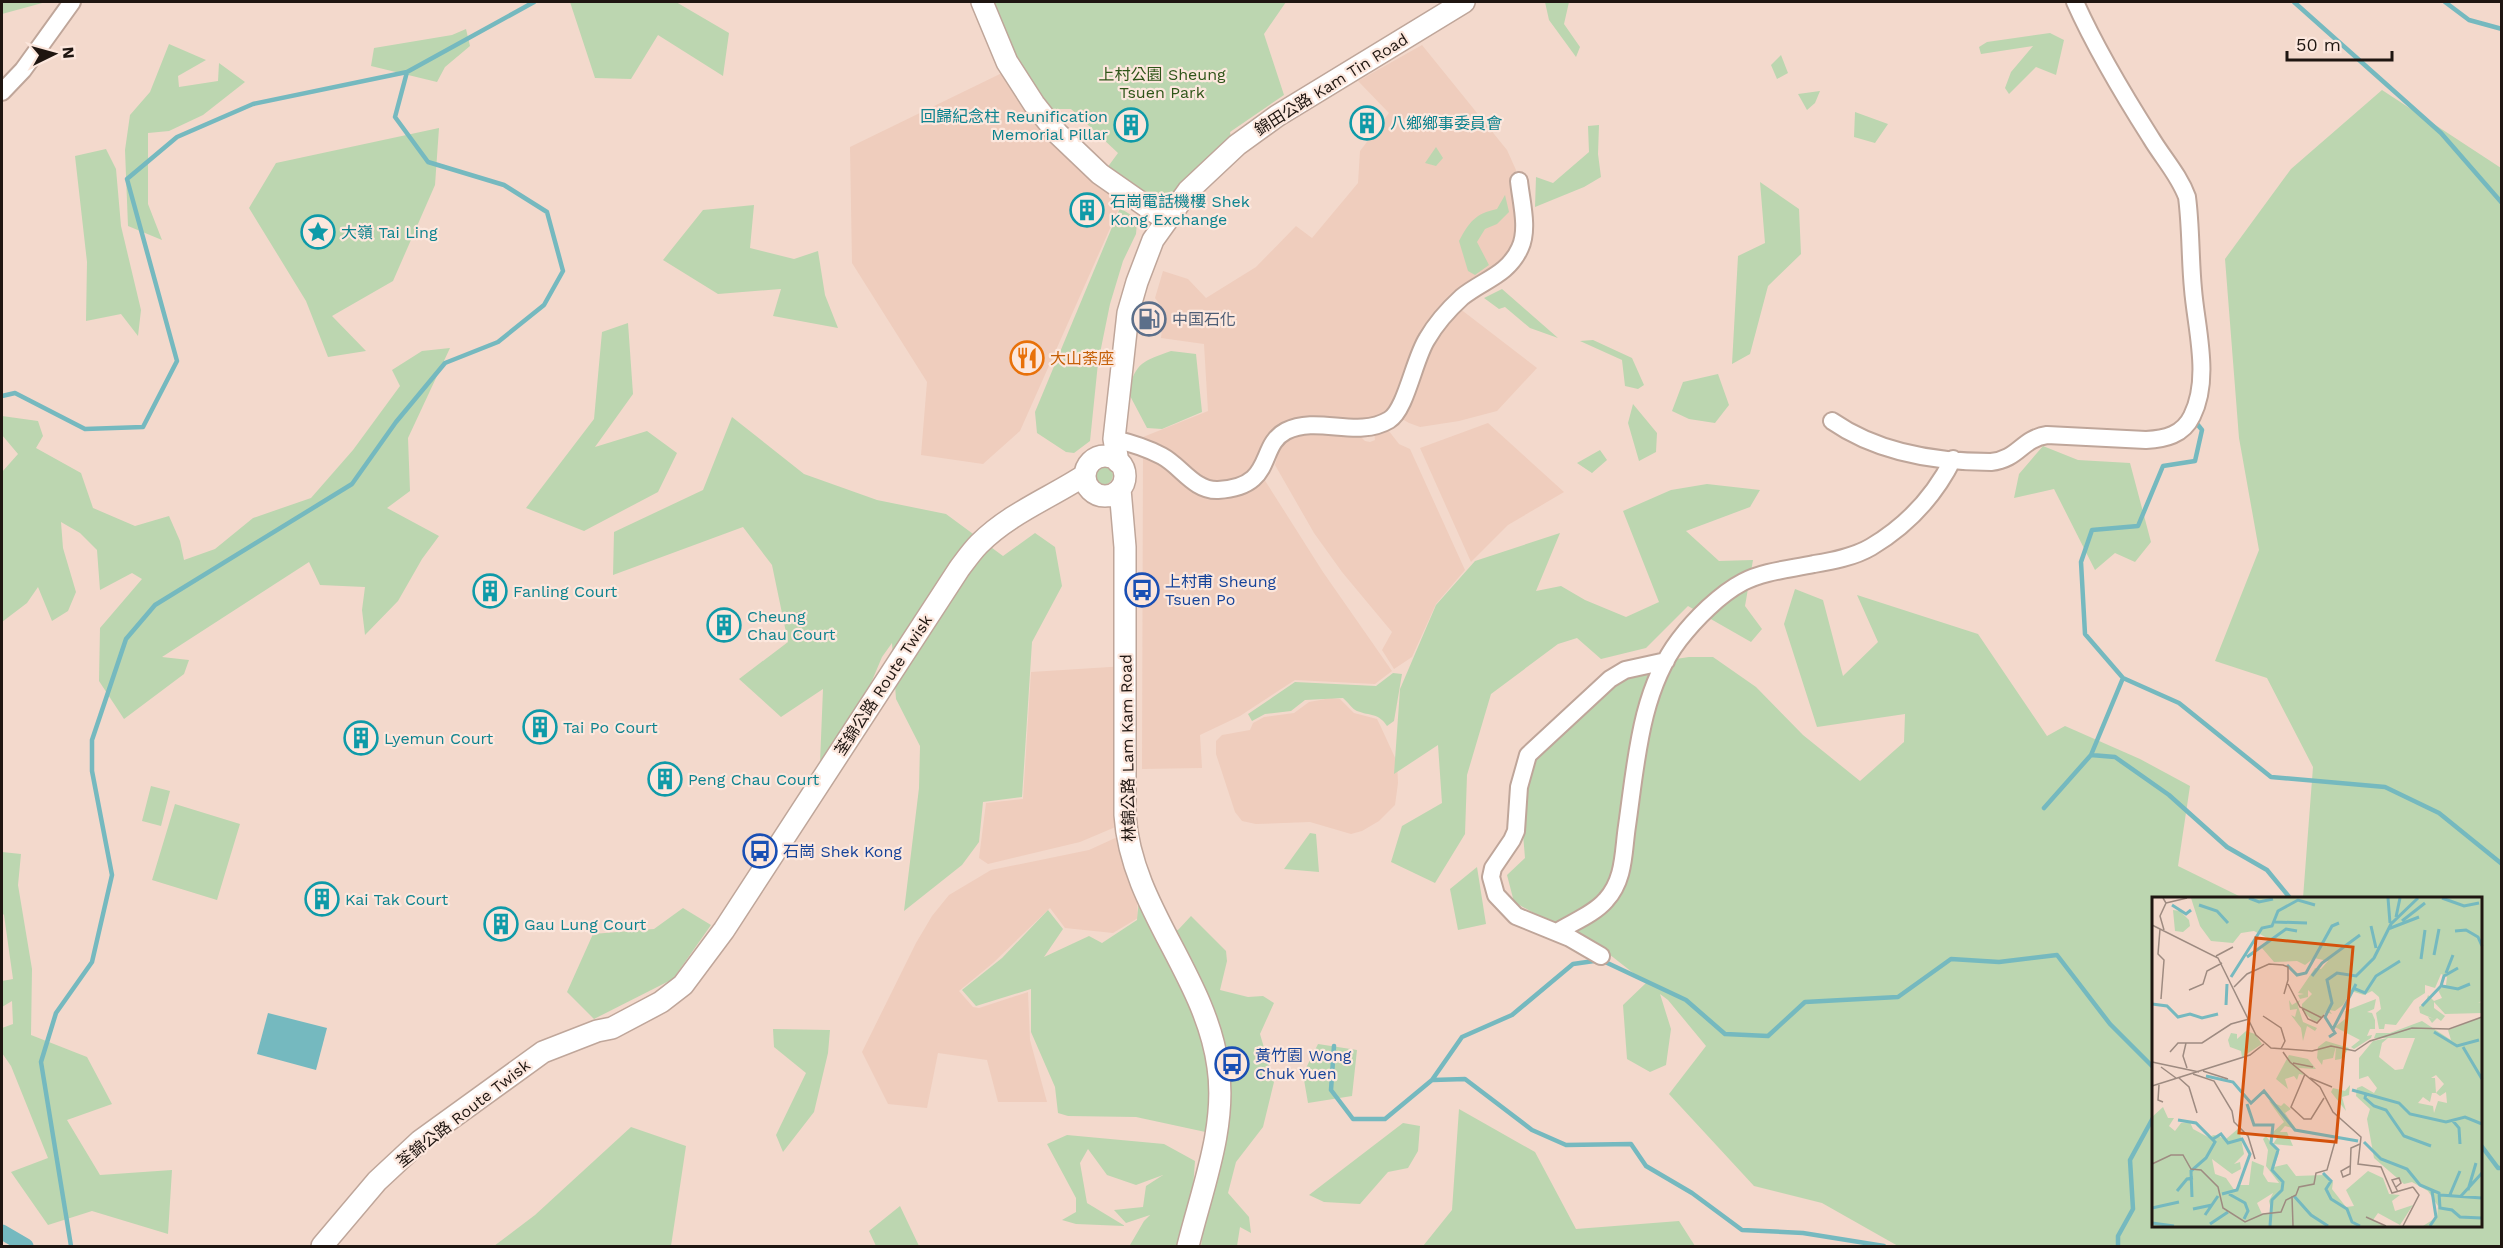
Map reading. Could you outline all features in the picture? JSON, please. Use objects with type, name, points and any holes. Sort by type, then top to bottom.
[{"type":"main road","points":[[982,2],[1007,62],[1034,104],[1057,133],[1100,174],[1166,220]]},
{"type":"main road","name":"錦田公路 Kam Tin Road","points":[[1112,452],[1128,313],[1153,240],[1188,191],[1262,127],[1464,2]]},
{"type":"main road","points":[[1112,452],[1125,475],[1116,492],[1099,496],[1087,481],[1091,462],[1112,452]]},
{"type":"main road","name":"荃錦公路 Route Twisk","points":[[322,1246],[377,1181],[420,1141],[543,1052],[628,1021],[672,994],[690,977],[724,930],[959,569],[979,544],[1014,516],[1064,489],[1087,481]]},
{"type":"main road","name":"林錦公路 Lam Kam Road","points":[[1116,492],[1122,515],[1125,547],[1125,815],[1128,848],[1141,885],[1203,1009],[1219,1069],[1220,1095],[1215,1135],[1188,1246]]},
{"type":"street","points":[[2,92],[23,70],[72,2]]},
{"type":"street","points":[[1832,421],[1884,448],[1975,462],[2005,461],[2027,442],[2047,435],[2161,439],[2187,424],[2196,408],[2200,380],[2200,349],[2193,290],[2187,197],[2182,185],[2153,142],[2097,49],[2075,2]]},
{"type":"street","points":[[1112,452],[1134,444],[1173,463],[1199,486],[1222,490],[1242,485],[1255,477],[1266,462],[1275,441],[1287,430],[1311,425],[1352,428],[1380,424],[1389,420],[1401,407],[1413,369],[1427,338],[1460,299],[1506,270],[1515,258],[1522,245],[1523,231],[1520,181]]},
{"type":"street","points":[[1557,932],[1606,900],[1619,878],[1637,755],[1657,676],[1679,640],[1700,617],[1742,582],[1755,577],[1827,562],[1870,548],[1913,516],[1929,500],[1953,459]]},
{"type":"street","points":[[1601,956],[1557,932],[1516,915],[1496,895],[1492,886],[1493,868],[1516,831],[1519,787],[1528,755],[1610,679],[1625,670],[1666,661]]},
{"type":"shaded area","points":[[1422,45],[1507,150],[1516,170],[1518,238],[1508,259],[1468,285],[1395,404],[1387,413],[1352,422],[1298,423],[1254,475],[1214,487],[1161,452],[1143,437],[1208,411],[1204,344],[1161,338],[1164,310],[1155,298],[1163,271],[1188,279],[1206,298],[1256,267],[1296,226],[1312,238],[1358,183],[1360,151],[1389,113],[1358,81]]},
{"type":"shaded area","points":[[1004,72],[1124,197],[1020,431],[983,464],[921,455],[927,382],[852,263],[850,147]]},
{"type":"shaded area","points":[[1459,308],[1537,368],[1497,411],[1459,421],[1420,427],[1409,423],[1402,419],[1403,408],[1429,340]]},
{"type":"shaded area","points":[[1488,423],[1564,492],[1508,525],[1471,562],[1420,448]]},
{"type":"shaded area","points":[[1385,426],[1399,444],[1410,449],[1465,570],[1436,604],[1412,657],[1394,669],[1382,650],[1392,632],[1342,572],[1314,533],[1275,465],[1280,446],[1294,434],[1356,432],[1365,441],[1370,442],[1375,440],[1374,432]]},
{"type":"shaded area","points":[[1143,453],[1212,496],[1223,498],[1238,494],[1264,479],[1323,572],[1392,671],[1375,684],[1295,680],[1240,716],[1200,735],[1202,768],[1142,769]]},
{"type":"shaded area","points":[[1126,666],[1125,823],[1080,842],[988,864],[979,858],[986,803],[1023,799],[1031,672]]},
{"type":"shaded area","points":[[1331,698],[1340,699],[1354,713],[1377,719],[1397,762],[1398,783],[1395,805],[1379,821],[1362,831],[1351,834],[1310,822],[1256,824],[1242,821],[1235,812],[1216,754],[1216,741],[1222,735],[1250,730],[1253,723],[1264,717],[1294,713],[1309,702]]},
{"type":"shaded area","points":[[1124,834],[1137,886],[1134,894],[1137,900],[1138,918],[1113,933],[1065,928],[1050,908],[993,963],[959,991],[973,1007],[979,1008],[1028,992],[1030,1040],[1047,1102],[998,1102],[987,1060],[938,1053],[927,1108],[888,1104],[862,1052],[916,943],[932,916],[949,895],[991,870],[1089,850]]},
{"type":"green space","points":[[2,2],[46,2],[2,14]]},
{"type":"green space","points":[[570,2],[676,2],[729,33],[723,76],[658,35],[631,79],[595,78]]},
{"type":"green space","name":"上村公園 Sheung Tsuen Park","points":[[991,2],[1286,2],[1264,34],[1284,95],[1230,132],[1232,146],[1167,200],[1148,195],[1107,168],[1118,153],[1071,109],[1052,109],[1017,57]]},
{"type":"green space","points":[[1545,2],[1569,2],[1564,24],[1580,47],[1576,57],[1549,20]]},
{"type":"green space","points":[[466,29],[470,46],[445,67],[437,82],[371,66],[374,48],[452,35]]},
{"type":"green space","points":[[2050,33],[2064,40],[2056,75],[2036,67],[2009,94],[2005,88],[2011,72],[2033,46],[1981,54],[1979,47],[1987,42]]},
{"type":"green space","points":[[169,44],[206,60],[178,76],[179,87],[218,81],[219,63],[245,82],[203,115],[169,131],[148,133],[148,204],[162,240],[128,226],[125,150],[130,115],[150,92]]},
{"type":"green space","points":[[1781,55],[1788,73],[1777,79],[1771,65]]},
{"type":"green space","points":[[2382,90],[2501,168],[2501,1246],[1898,1246],[1822,1203],[1754,1186],[1669,1094],[1706,1046],[1668,1000],[1660,994],[1671,1029],[1666,1065],[1650,1072],[1627,1059],[1623,1005],[1646,983],[1591,940],[1550,922],[1514,902],[1507,875],[1525,858],[1521,810],[1535,759],[1637,665],[1689,657],[1713,657],[1756,687],[1803,735],[1860,781],[1904,742],[1905,714],[1817,727],[1784,624],[1795,589],[1823,600],[1843,676],[1878,642],[1857,595],[1978,634],[2047,736],[2065,726],[2140,759],[2190,786],[2178,866],[2241,897],[2152,897],[2152,1227],[2482,1227],[2482,897],[2303,897],[2313,767],[2267,678],[2215,661],[2259,550],[2239,438],[2225,259],[2291,169]]},
{"type":"green space","points":[[1820,91],[1815,103],[1807,110],[1798,94]]},
{"type":"green space","points":[[1855,112],[1888,124],[1875,143],[1854,137]]},
{"type":"green space","points":[[1599,125],[1598,154],[1601,177],[1584,187],[1535,207],[1536,177],[1553,183],[1589,152],[1588,126]]},
{"type":"green space","points":[[439,128],[435,185],[393,281],[332,316],[366,351],[328,357],[306,301],[249,208],[276,163]]},
{"type":"green space","points":[[1436,147],[1443,158],[1436,166],[1425,163]]},
{"type":"green space","points":[[106,149],[116,169],[121,226],[141,310],[138,336],[121,314],[86,321],[87,262],[75,156]]},
{"type":"green space","points":[[1760,182],[1799,209],[1801,254],[1768,286],[1750,354],[1732,364],[1738,256],[1765,243]]},
{"type":"green space","points":[[1505,195],[1509,212],[1497,224],[1485,229],[1477,242],[1489,265],[1475,275],[1468,271],[1459,241],[1474,219],[1483,213],[1497,209]]},
{"type":"green space","points":[[754,205],[750,248],[794,259],[818,251],[825,295],[838,328],[773,316],[781,289],[718,294],[663,260],[703,210]]},
{"type":"green space","points":[[1120,208],[1131,215],[1137,223],[1136,234],[1123,261],[1110,304],[1098,363],[1090,441],[1074,453],[1066,452],[1037,433],[1035,412]]},
{"type":"green space","points":[[1502,289],[1558,338],[1530,328],[1505,307],[1499,309],[1484,298]]},
{"type":"green space","points":[[628,323],[633,394],[595,447],[647,431],[677,453],[658,492],[584,531],[526,508],[594,419],[602,332]]},
{"type":"green space","points":[[1593,340],[1632,358],[1644,385],[1638,389],[1625,386],[1622,360],[1580,341]]},
{"type":"green space","points":[[450,348],[408,438],[410,491],[387,508],[439,536],[422,559],[398,601],[365,635],[362,610],[365,587],[320,585],[309,562],[162,657],[189,660],[184,674],[124,719],[99,681],[100,628],[142,579],[132,573],[100,590],[97,550],[80,533],[61,522],[63,548],[76,592],[68,611],[52,621],[38,587],[27,603],[2,622],[2,472],[18,454],[2,435],[2,416],[38,421],[43,436],[36,448],[81,473],[93,508],[135,526],[169,516],[180,541],[184,560],[215,549],[253,518],[311,498],[353,450],[400,386],[392,370],[422,351]]},
{"type":"green space","points":[[1171,351],[1196,354],[1202,412],[1162,429],[1147,428],[1128,392],[1131,382],[1138,368],[1147,360]]},
{"type":"green space","points":[[1718,374],[1729,405],[1715,423],[1689,419],[1672,411],[1683,382]]},
{"type":"green space","points":[[1633,404],[1657,433],[1656,452],[1639,461],[1628,423]]},
{"type":"green space","points":[[732,417],[804,474],[877,500],[946,514],[1003,556],[1035,533],[1055,547],[1062,586],[1032,642],[1022,797],[983,802],[979,842],[962,865],[904,911],[919,788],[920,746],[896,699],[892,643],[882,657],[866,695],[820,763],[823,689],[781,717],[739,679],[788,642],[772,565],[743,527],[613,575],[614,532],[703,490]]},
{"type":"green space","points":[[2043,446],[2078,460],[2130,463],[2151,542],[2135,562],[2115,553],[2095,570],[2054,489],[2014,498],[2019,474]]},
{"type":"green space","points":[[1600,450],[1607,460],[1592,473],[1577,463]]},
{"type":"green space","points":[[1103,465],[1110,468],[1113,475],[1110,482],[1103,485],[1096,482],[1093,475],[1096,468]]},
{"type":"green space","points":[[1707,484],[1760,490],[1750,507],[1686,531],[1719,561],[1753,560],[1745,606],[1762,629],[1751,642],[1688,606],[1646,648],[1601,659],[1577,638],[1558,644],[1491,694],[1467,775],[1465,834],[1435,883],[1391,862],[1402,826],[1442,803],[1438,745],[1394,774],[1400,689],[1436,605],[1475,561],[1560,533],[1536,591],[1561,586],[1585,600],[1626,617],[1659,602],[1623,511],[1671,490]]},
{"type":"green space","points":[[1393,673],[1402,674],[1394,721],[1387,726],[1377,717],[1355,710],[1343,698],[1305,700],[1291,711],[1265,714],[1252,721],[1248,714],[1295,682],[1376,686]]},
{"type":"green space","points":[[151,786],[170,791],[161,826],[142,821]]},
{"type":"green space","points":[[175,804],[240,824],[217,900],[152,880]]},
{"type":"green space","points":[[1310,833],[1316,834],[1319,872],[1284,869]]},
{"type":"green space","points":[[2,852],[21,854],[18,885],[32,969],[31,1035],[87,1057],[112,1104],[67,1120],[100,1175],[172,1170],[168,1234],[92,1211],[48,1225],[11,1172],[48,1158],[11,1066],[2,1053],[2,1028],[13,1024],[12,1001],[2,1007],[2,981],[13,979],[2,913]]},
{"type":"green space","points":[[1477,867],[1486,924],[1458,930],[1450,889]]},
{"type":"green space","points":[[1139,899],[1156,927],[1178,930],[1191,916],[1226,951],[1227,961],[1220,990],[1248,997],[1263,996],[1274,1003],[1260,1034],[1274,1082],[1263,1127],[1236,1162],[1228,1193],[1249,1217],[1251,1233],[1240,1227],[1237,1246],[1201,1246],[1212,1175],[1224,1136],[1136,1117],[1068,1116],[1058,1113],[1055,1087],[1031,1032],[1031,989],[976,1006],[962,990],[1002,958],[1048,910],[1063,929],[1044,957],[1089,936],[1102,943],[1137,920]]},
{"type":"green space","points":[[683,908],[711,925],[673,979],[594,1019],[567,992],[593,934],[654,929]]},
{"type":"green space","points":[[773,1029],[830,1030],[828,1053],[814,1112],[783,1152],[776,1135],[806,1073],[774,1047]]},
{"type":"green space","points":[[1318,1044],[1357,1050],[1352,1096],[1308,1103],[1303,1074]]},
{"type":"green space","points":[[1459,1109],[1535,1152],[1576,1229],[1679,1221],[1695,1246],[1423,1246],[1452,1210]]},
{"type":"green space","points":[[1403,1123],[1420,1126],[1418,1151],[1408,1168],[1388,1172],[1360,1204],[1324,1202],[1309,1195]]},
{"type":"green space","points":[[631,1127],[686,1146],[671,1246],[494,1246],[535,1215]]},
{"type":"green space","points":[[1067,1135],[1164,1144],[1195,1161],[1193,1188],[1197,1227],[1184,1246],[1130,1245],[1150,1215],[1126,1223],[1114,1210],[1143,1207],[1146,1186],[1163,1175],[1136,1185],[1107,1175],[1088,1149],[1080,1163],[1087,1203],[1125,1226],[1076,1224],[1062,1220],[1076,1212],[1076,1198],[1047,1144]]},
{"type":"green space","points":[[900,1206],[919,1246],[876,1246],[869,1231]]},
{"type":"water","points":[[268,1013],[327,1028],[316,1070],[257,1054]]},
{"type":"waterway","points":[[71,1246],[41,1062],[56,1013],[92,962],[112,875],[92,771],[92,740],[126,639],[155,605],[352,484],[396,422],[445,363],[498,342],[544,305],[563,271],[547,212],[504,185],[428,162],[395,117],[407,72],[534,2]]},
{"type":"waterway","points":[[2294,2],[2441,133],[2502,203]]},
{"type":"waterway","points":[[2445,2],[2469,20],[2502,29]]},
{"type":"waterway","points":[[2,396],[15,393],[85,429],[143,427],[177,361],[127,179],[177,137],[253,104],[407,72]]},
{"type":"waterway","points":[[2194,420],[2202,430],[2195,461],[2163,466],[2138,526],[2092,530],[2081,562],[2085,634],[2123,678],[2179,703],[2271,777],[2385,787],[2439,813],[2502,864]]},
{"type":"waterway","points":[[2044,808],[2091,755],[2123,678]]},
{"type":"waterway","points":[[2091,755],[2115,757],[2169,795],[2227,847],[2267,870],[2289,897]]},
{"type":"waterway","points":[[1334,1046],[1331,1090],[1353,1119],[1385,1119],[1432,1080],[1462,1037],[1512,1015],[1573,964],[1601,960],[1686,1000],[1725,1034],[1768,1036],[1805,1002],[1898,997],[1951,959],[1999,962],[2057,955],[2110,1024],[2152,1066]]},
{"type":"waterway","points":[[1433,1080],[1465,1079],[1532,1130],[1566,1145],[1631,1144],[1646,1166],[1692,1193],[1742,1230],[1803,1233],[1884,1246]]},
{"type":"waterway","points":[[2118,1246],[2118,1236],[2133,1209],[2130,1160],[2152,1120]]},
{"type":"waterway","points":[[2482,1147],[2498,1168],[2502,1168]]},
{"type":"waterway","points":[[2,1232],[26,1246]]},
{"type":"place","name":"八鄉鄉事委員會","points":[[1367,123]]},
{"type":"place","name":"回歸紀念柱 Reunification Memorial Pillar","points":[[1131,125]]},
{"type":"place","name":"石崗電話機樓 Shek Kong Exchange","points":[[1087,210]]},
{"type":"place","name":"大嶺 Tai Ling","points":[[318,232]]},
{"type":"place","name":"中国石化","points":[[1149,319]]},
{"type":"place","name":"大山荼座","points":[[1027,358]]},
{"type":"place","name":"上村甫 Sheung Tsuen Po","points":[[1142,590]]},
{"type":"place","name":"Fanling Court","points":[[490,591]]},
{"type":"place","name":"Cheung Chau Court","points":[[724,625]]},
{"type":"place","name":"Tai Po Court","points":[[540,727]]},
{"type":"place","name":"Lyemun Court","points":[[361,738]]},
{"type":"place","name":"Peng Chau Court","points":[[665,779]]},
{"type":"place","name":"石崗 Shek Kong","points":[[760,851]]},
{"type":"place","name":"Kai Tak Court","points":[[322,899]]},
{"type":"place","name":"Gau Lung Court","points":[[501,924]]},
{"type":"place","name":"黃竹園 Wong Chuk Yuen","points":[[1232,1064]]}]
